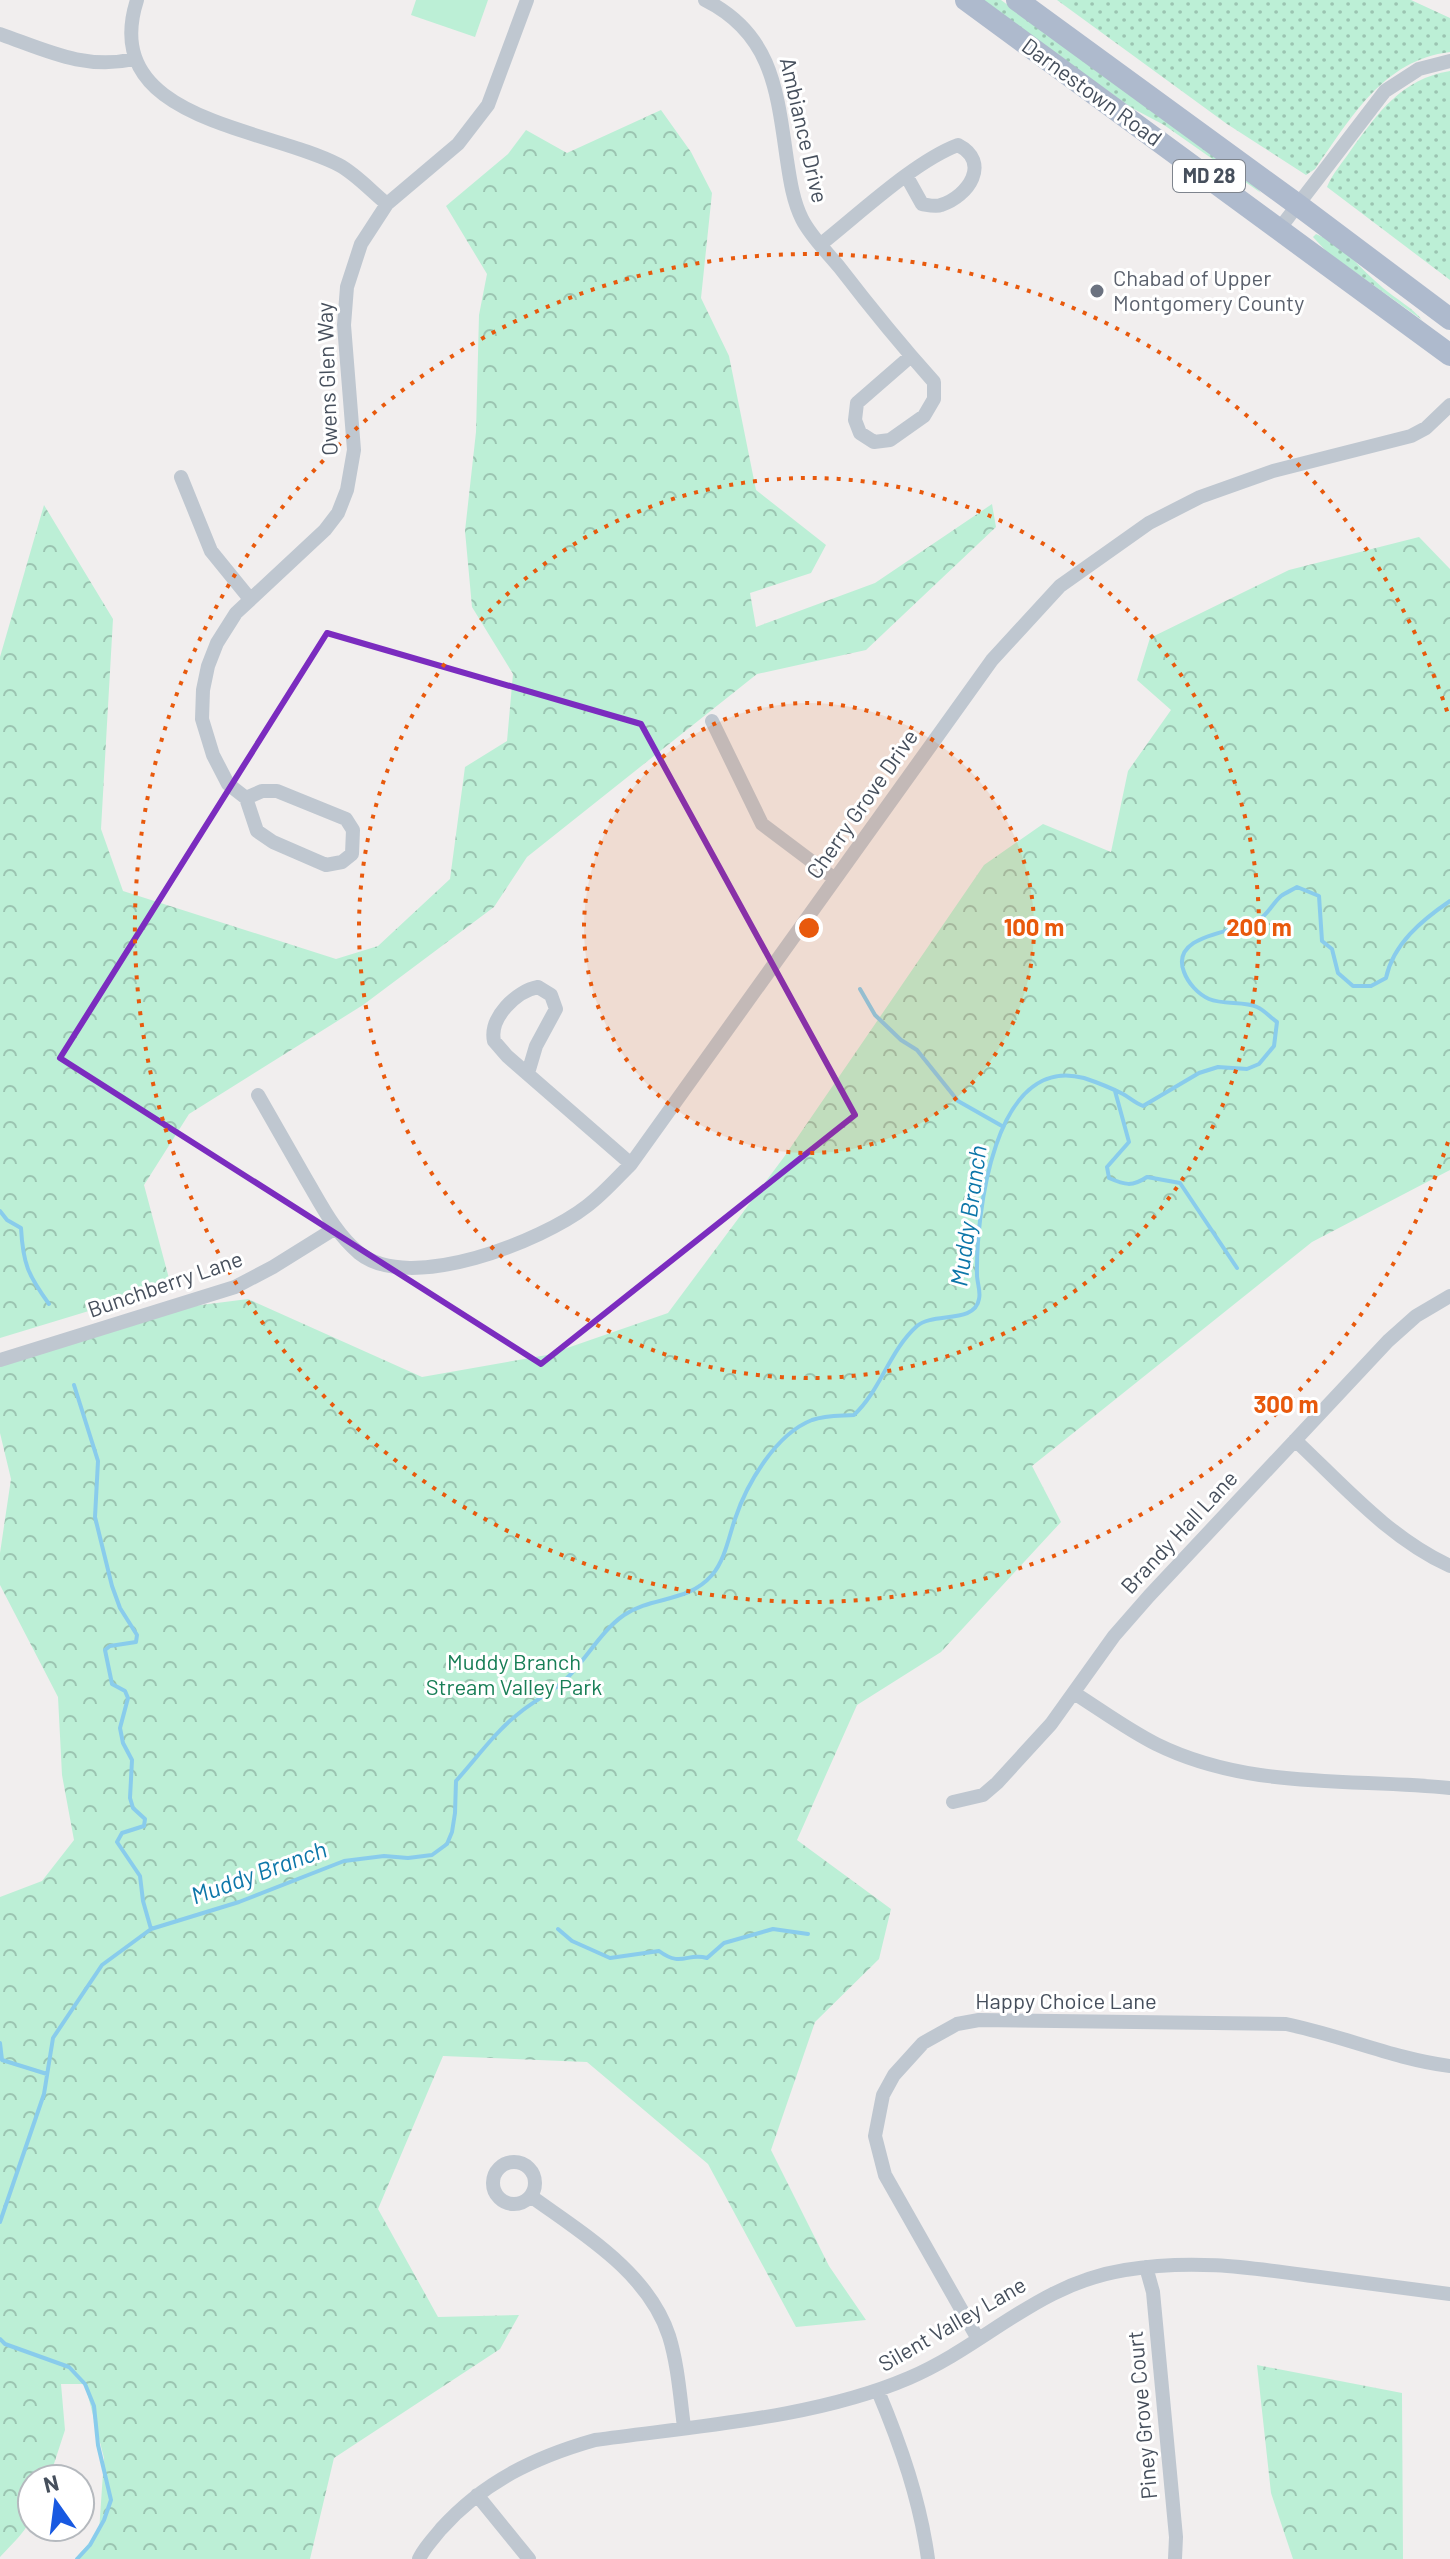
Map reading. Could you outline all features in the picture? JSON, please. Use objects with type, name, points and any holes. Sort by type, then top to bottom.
[{"type":"main road","name":"Darnestown Road","points":[[966,0],[1450,355]]},
{"type":"main road","name":"Darnestown Road","points":[[1017,0],[1450,319]]},
{"type":"street","points":[[137,0],[131,28],[135,59],[158,93],[188,110],[341,166],[387,204]]},
{"type":"street","name":"Owens Glen Way","points":[[246,798],[262,791],[277,791],[346,819],[353,830],[352,854],[342,862],[326,865],[273,842],[257,831],[246,798],[228,784],[213,755],[202,719],[203,690],[217,643],[236,613],[325,530],[338,513],[347,490],[354,450],[344,325],[347,287],[361,244],[387,204],[458,144],[488,105],[527,0]]},
{"type":"street","name":"Ambiance Drive","points":[[705,0],[726,11],[748,31],[765,56],[778,97],[791,184],[803,221],[934,382],[934,399],[924,416],[890,440],[874,442],[860,433],[855,420],[857,403],[911,356]]},
{"type":"street","points":[[0,34],[78,61],[112,64],[135,59]]},
{"type":"street","points":[[1280,228],[1385,91],[1419,69],[1450,61]]},
{"type":"street","points":[[821,244],[938,152],[958,145],[971,151],[977,166],[973,179],[961,194],[940,206],[922,204],[907,177]]},
{"type":"street","name":"Cherry Grove Drive","points":[[258,1095],[334,1229],[360,1254],[378,1264],[411,1268],[456,1265],[543,1232],[587,1207],[631,1164],[992,660],[1060,586],[1149,523],[1200,497],[1273,471],[1411,436],[1426,428],[1450,405]]},
{"type":"street","points":[[181,477],[211,551],[250,599]]},
{"type":"street","points":[[712,721],[762,824],[835,879]]},
{"type":"street","points":[[528,1073],[536,1046],[556,1009],[551,995],[538,987],[521,993],[494,1025],[494,1041],[528,1073],[631,1164]]},
{"type":"street","name":"Bunchberry Lane","points":[[0,1360],[235,1287],[334,1229]]},
{"type":"street","name":"Brandy Hall Lane","points":[[953,1802],[983,1795],[997,1783],[1051,1724],[1114,1636],[1149,1596],[1388,1341],[1416,1316],[1450,1296]]},
{"type":"street","points":[[1295,1440],[1389,1530],[1423,1554],[1450,1566]]},
{"type":"street","points":[[1074,1693],[1155,1744],[1233,1772],[1285,1780],[1450,1788]]},
{"type":"street","name":"Happy Choice Lane","points":[[978,2339],[885,2175],[875,2136],[883,2095],[894,2075],[923,2043],[957,2024],[979,2020],[1286,2024],[1328,2033],[1422,2062],[1450,2066]]},
{"type":"street","points":[[532,2197],[616,2260],[636,2280],[660,2315],[675,2358],[684,2427]]},
{"type":"street","name":"Silent Valley Lane","points":[[419,2559],[459,2509],[477,2495],[512,2470],[561,2449],[595,2440],[815,2408],[878,2391],[914,2376],[1030,2304],[1067,2286],[1121,2270],[1188,2263],[1230,2265],[1450,2294]]},
{"type":"street","name":"Piney Grove Court","points":[[1146,2267],[1153,2292],[1161,2367],[1176,2537],[1175,2559]]},
{"type":"street","points":[[878,2391],[901,2446],[916,2496],[928,2559]]},
{"type":"street","points":[[477,2495],[529,2559]]},
{"type":"highlighted area","points":[[327,633],[641,724],[855,1115],[541,1364],[60,1058]]},
{"type":"green space","points":[[416,0],[488,0],[475,37],[411,15]]},
{"type":"green space","points":[[979,0],[1001,0],[1252,183],[1261,193],[1164,125],[1132,108]]},
{"type":"green space","points":[[1057,0],[1411,0],[1450,18],[1450,52],[1426,57],[1387,79],[1356,112],[1315,169],[1306,175],[1227,124]]},
{"type":"green space","points":[[1450,71],[1450,280],[1327,187],[1361,136],[1392,100],[1418,82]]},
{"type":"green space","points":[[661,110],[691,152],[712,193],[701,298],[729,356],[756,490],[826,545],[811,573],[750,593],[756,627],[875,583],[992,504],[996,527],[866,650],[757,674],[527,857],[494,907],[363,1005],[189,1114],[144,1185],[171,1286],[0,1338],[0,657],[44,505],[113,619],[101,829],[123,891],[336,959],[378,946],[450,879],[465,767],[507,741],[513,674],[472,607],[465,531],[476,432],[479,315],[487,274],[446,206],[508,154],[526,130],[567,153]]},
{"type":"green space","points":[[1316,234],[1344,251],[1422,320],[1327,252],[1313,237]]},
{"type":"green space","name":"Muddy Branch Stream Valley Park","points":[[1419,537],[1450,569],[1450,1170],[1312,1242],[1032,1466],[1061,1522],[941,1652],[857,1705],[797,1840],[891,1909],[879,1959],[815,2022],[771,2150],[829,2266],[866,2320],[796,2327],[708,2164],[587,2062],[443,2056],[378,2209],[438,2317],[519,2315],[500,2349],[334,2458],[310,2559],[75,2559],[89,2543],[96,2543],[104,2458],[85,2384],[61,2384],[65,2430],[54,2463],[16,2463],[16,2540],[0,2557],[0,1897],[42,1881],[74,1840],[62,1775],[58,1697],[0,1585],[0,1553],[11,1479],[0,1433],[0,1360],[162,1310],[248,1299],[422,1377],[547,1355],[668,1313],[784,1157],[984,865],[1043,824],[1111,852],[1128,771],[1171,710],[1137,680],[1150,638],[1289,570]]},
{"type":"green space","points":[[1257,2365],[1402,2393],[1403,2559],[1293,2559],[1271,2493]]},
{"type":"waterway","name":"Muddy Branch","points":[[0,2222],[44,2094],[53,2038],[102,1965],[151,1929],[239,1902],[344,1861],[432,1855],[447,1844],[455,1813],[456,1781],[510,1721],[567,1678],[616,1621],[635,1609],[692,1590],[712,1575],[723,1555],[747,1490],[764,1461],[786,1436],[812,1420],[854,1415],[871,1394],[899,1347],[917,1326],[933,1319],[962,1315],[976,1307],[979,1296],[980,1216],[986,1181],[996,1145],[1010,1114],[1029,1090],[1053,1077],[1084,1078],[1143,1106],[1199,1073],[1218,1067],[1247,1069],[1259,1064],[1274,1046],[1277,1022],[1252,1005],[1205,997],[1188,980],[1182,959],[1186,949],[1196,942],[1260,919],[1281,896],[1297,887],[1319,896],[1322,941],[1332,949],[1338,973],[1353,986],[1371,986],[1386,978],[1395,954],[1410,934],[1450,901]]},
{"type":"waterway","points":[[860,989],[875,1015],[901,1040],[917,1050],[958,1101],[1002,1126]]},
{"type":"waterway","points":[[1115,1091],[1129,1142],[1107,1167],[1109,1178],[1128,1184],[1147,1177],[1180,1183],[1237,1268]]},
{"type":"waterway","points":[[0,1211],[7,1220],[21,1228],[28,1269],[49,1304]]},
{"type":"waterway","points":[[74,1385],[98,1461],[95,1517],[112,1586],[120,1608],[137,1635],[136,1642],[110,1646],[105,1650],[112,1684],[125,1691],[128,1698],[120,1728],[123,1743],[132,1760],[130,1798],[133,1808],[145,1819],[144,1826],[122,1833],[117,1842],[140,1876],[151,1929]]},
{"type":"waterway","points":[[558,1929],[572,1941],[610,1958],[659,1951],[679,1959],[707,1958],[724,1943],[773,1929],[808,1934]]},
{"type":"waterway","points":[[0,2043],[2,2060],[47,2074]]},
{"type":"waterway","name":"Muddy Branch","points":[[0,2339],[5,2344],[69,2367],[85,2384],[94,2406],[98,2445],[111,2500],[90,2545],[77,2559]]},
{"type":"place","name":"Chabad of Upper Montgomery County","points":[[1097,291]]}]
